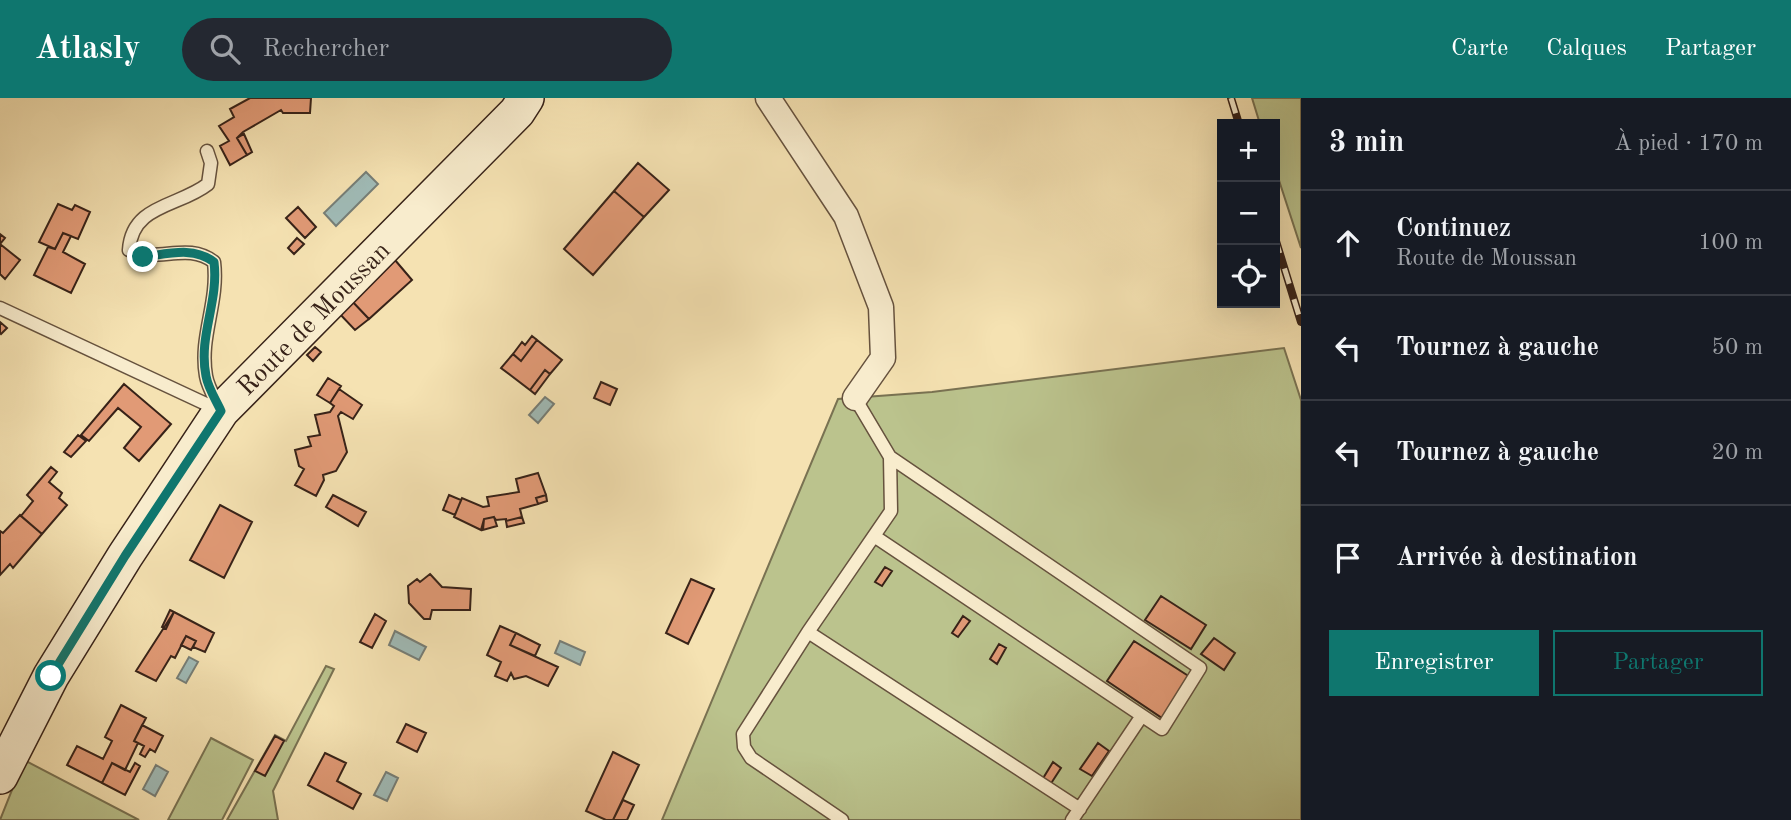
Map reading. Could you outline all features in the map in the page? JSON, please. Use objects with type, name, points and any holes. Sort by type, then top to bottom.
[{"type":"street","name":"Route de Moussan","points":[[0,776],[51,676],[125,556],[221,411],[517,112],[526,98]]},
{"type":"street","points":[[768,98],[846,215],[881,307],[883,358],[855,398]]},
{"type":"lane","points":[[206,150],[211,163],[208,184],[193,196],[142,218],[130,234],[129,250],[143,257],[187,251],[203,253],[214,262],[217,287],[203,346],[206,379],[221,411]]},
{"type":"lane","points":[[0,308],[221,411]]},
{"type":"lane","points":[[855,398],[890,457],[1200,668],[1163,729],[1141,717],[874,536]]},
{"type":"lane","points":[[842,820],[751,758],[744,747],[743,734],[808,632],[891,511],[890,457]]},
{"type":"lane","points":[[808,632],[1080,809]]},
{"type":"lane","points":[[1072,820],[1141,717]]},
{"type":"green space","points":[[1252,98],[1301,98],[1301,248],[1280,183],[1280,119],[1258,119]]},
{"type":"green space","points":[[1284,348],[1301,400],[1301,820],[662,820],[838,399],[932,392]]},
{"type":"green space","points":[[326,666],[334,669],[273,791],[278,820],[227,820],[275,735],[286,741]]},
{"type":"green space","points":[[211,738],[253,760],[222,820],[168,820]]},
{"type":"green space","points":[[24,760],[139,820],[0,820]]},
{"type":"water","points":[[366,172],[378,184],[336,226],[324,213]]},
{"type":"water","points":[[545,397],[554,404],[538,423],[529,415]]},
{"type":"water","points":[[395,631],[426,647],[419,660],[389,645]]},
{"type":"water","points":[[560,641],[585,652],[580,665],[555,653]]},
{"type":"water","points":[[189,657],[198,662],[186,683],[177,678]]},
{"type":"water","points":[[156,765],[168,772],[155,796],[143,789]]},
{"type":"water","points":[[386,772],[398,778],[387,801],[374,795]]},
{"type":"building","points":[[250,98],[311,98],[310,113],[283,113],[281,110],[243,132],[237,138],[247,155],[230,165],[220,146],[229,141],[219,126],[234,117],[230,109]]},
{"type":"building","points":[[244,134],[252,152],[247,155],[237,138]]},
{"type":"building","points":[[638,163],[669,190],[644,217],[614,191]]},
{"type":"building","points":[[614,191],[644,217],[593,275],[564,249]]},
{"type":"building","points":[[58,204],[72,210],[75,205],[90,212],[78,239],[63,233],[55,249],[39,242]]},
{"type":"building","points":[[298,207],[316,227],[305,238],[286,218]]},
{"type":"building","points":[[63,233],[71,236],[63,252],[85,264],[71,293],[34,275],[48,247],[55,249]]},
{"type":"building","points":[[297,238],[304,244],[294,254],[288,248]]},
{"type":"building","points":[[0,244],[20,260],[5,279],[0,274]]},
{"type":"building","points":[[395,260],[412,280],[369,319],[350,299]]},
{"type":"building","points":[[350,299],[369,319],[355,330],[337,311]]},
{"type":"building","points":[[0,322],[7,328],[1,334],[0,333]]},
{"type":"building","points":[[532,336],[537,340],[521,361],[513,354],[522,342],[525,345]]},
{"type":"building","points":[[537,340],[562,360],[550,374],[545,370],[530,390],[501,368],[513,354],[521,361]]},
{"type":"building","points":[[315,347],[321,352],[313,361],[307,355]]},
{"type":"building","points":[[545,370],[550,374],[535,394],[530,390]]},
{"type":"building","points":[[328,378],[341,386],[330,403],[317,395]]},
{"type":"building","points":[[601,382],[617,389],[610,405],[594,398]]},
{"type":"building","points":[[124,384],[171,424],[139,461],[124,448],[141,427],[118,408],[89,441],[81,435]]},
{"type":"building","points":[[339,389],[362,405],[353,419],[341,412],[338,416],[347,452],[336,471],[323,475],[324,480],[316,496],[295,485],[304,469],[299,466],[295,450],[311,446],[308,437],[320,435],[315,415],[330,412],[334,406],[330,403]]},
{"type":"building","points":[[78,435],[86,441],[71,457],[64,452]]},
{"type":"building","points":[[51,467],[57,472],[49,482],[62,493],[59,498],[67,505],[42,534],[21,516],[33,501],[27,495]]},
{"type":"building","points":[[538,473],[546,495],[536,498],[538,504],[520,509],[522,517],[506,521],[496,520],[494,517],[484,519],[481,530],[454,517],[462,498],[483,507],[489,506],[487,497],[519,492],[516,479]]},
{"type":"building","points":[[333,495],[366,512],[358,526],[326,507]]},
{"type":"building","points":[[449,495],[461,500],[455,515],[443,510]]},
{"type":"building","points":[[546,495],[547,501],[538,504],[536,498]]},
{"type":"building","points":[[220,505],[252,522],[224,578],[190,560]]},
{"type":"building","points":[[20,515],[42,534],[13,568],[10,564],[0,575],[0,531],[3,533]]},
{"type":"building","points":[[494,517],[497,526],[483,530],[484,519]]},
{"type":"building","points":[[522,517],[524,523],[507,527],[506,521]]},
{"type":"building","points":[[885,567],[892,571],[882,586],[875,582]]},
{"type":"building","points":[[430,574],[442,587],[471,589],[470,610],[432,610],[430,619],[424,619],[409,603],[408,586],[417,579],[420,582]]},
{"type":"building","points":[[691,579],[714,589],[688,644],[666,633]]},
{"type":"building","points":[[1161,596],[1206,625],[1191,649],[1145,620]]},
{"type":"building","points":[[170,610],[174,612],[166,629],[162,627]]},
{"type":"building","points":[[174,612],[214,633],[205,652],[193,647],[196,641],[186,636],[175,658],[171,656],[156,681],[136,671]]},
{"type":"building","points":[[375,614],[386,621],[372,648],[360,642]]},
{"type":"building","points":[[963,616],[970,621],[958,637],[952,633]]},
{"type":"building","points":[[500,626],[516,633],[510,645],[558,667],[548,686],[526,676],[514,679],[511,673],[507,681],[495,676],[501,662],[487,655]]},
{"type":"building","points":[[516,633],[540,645],[535,656],[510,645]]},
{"type":"building","points":[[186,636],[196,641],[191,650],[181,645]]},
{"type":"building","points":[[1214,638],[1235,653],[1224,670],[1201,654]]},
{"type":"building","points":[[1134,641],[1190,677],[1162,718],[1107,681]]},
{"type":"building","points":[[999,644],[1006,648],[997,664],[990,659]]},
{"type":"building","points":[[121,705],[146,718],[134,741],[138,743],[125,770],[112,763],[102,783],[67,765],[77,746],[103,759],[112,741],[105,737]]},
{"type":"building","points":[[406,724],[426,733],[417,752],[397,742]]},
{"type":"building","points":[[142,725],[163,736],[155,752],[150,749],[145,757],[140,754],[144,746],[134,741]]},
{"type":"building","points":[[275,736],[284,741],[265,776],[255,771]]},
{"type":"building","points":[[1098,743],[1109,751],[1092,776],[1080,769]]},
{"type":"building","points":[[613,752],[639,765],[613,820],[606,820],[586,811]]},
{"type":"building","points":[[325,753],[346,763],[337,781],[361,794],[353,809],[308,785]]},
{"type":"building","points":[[1053,762],[1061,768],[1050,785],[1042,780]]},
{"type":"building","points":[[112,763],[130,772],[135,763],[140,766],[125,795],[102,783]]},
{"type":"building","points":[[623,800],[634,805],[627,820],[613,820]]},
{"type":"railway","points":[[1231,98],[1237,119]]},
{"type":"railway","points":[[1277,245],[1301,322]]},
{"type":"route","points":[[51,676],[125,556],[221,411],[206,379],[203,346],[217,287],[214,262],[203,253],[187,251],[143,257]]}]
